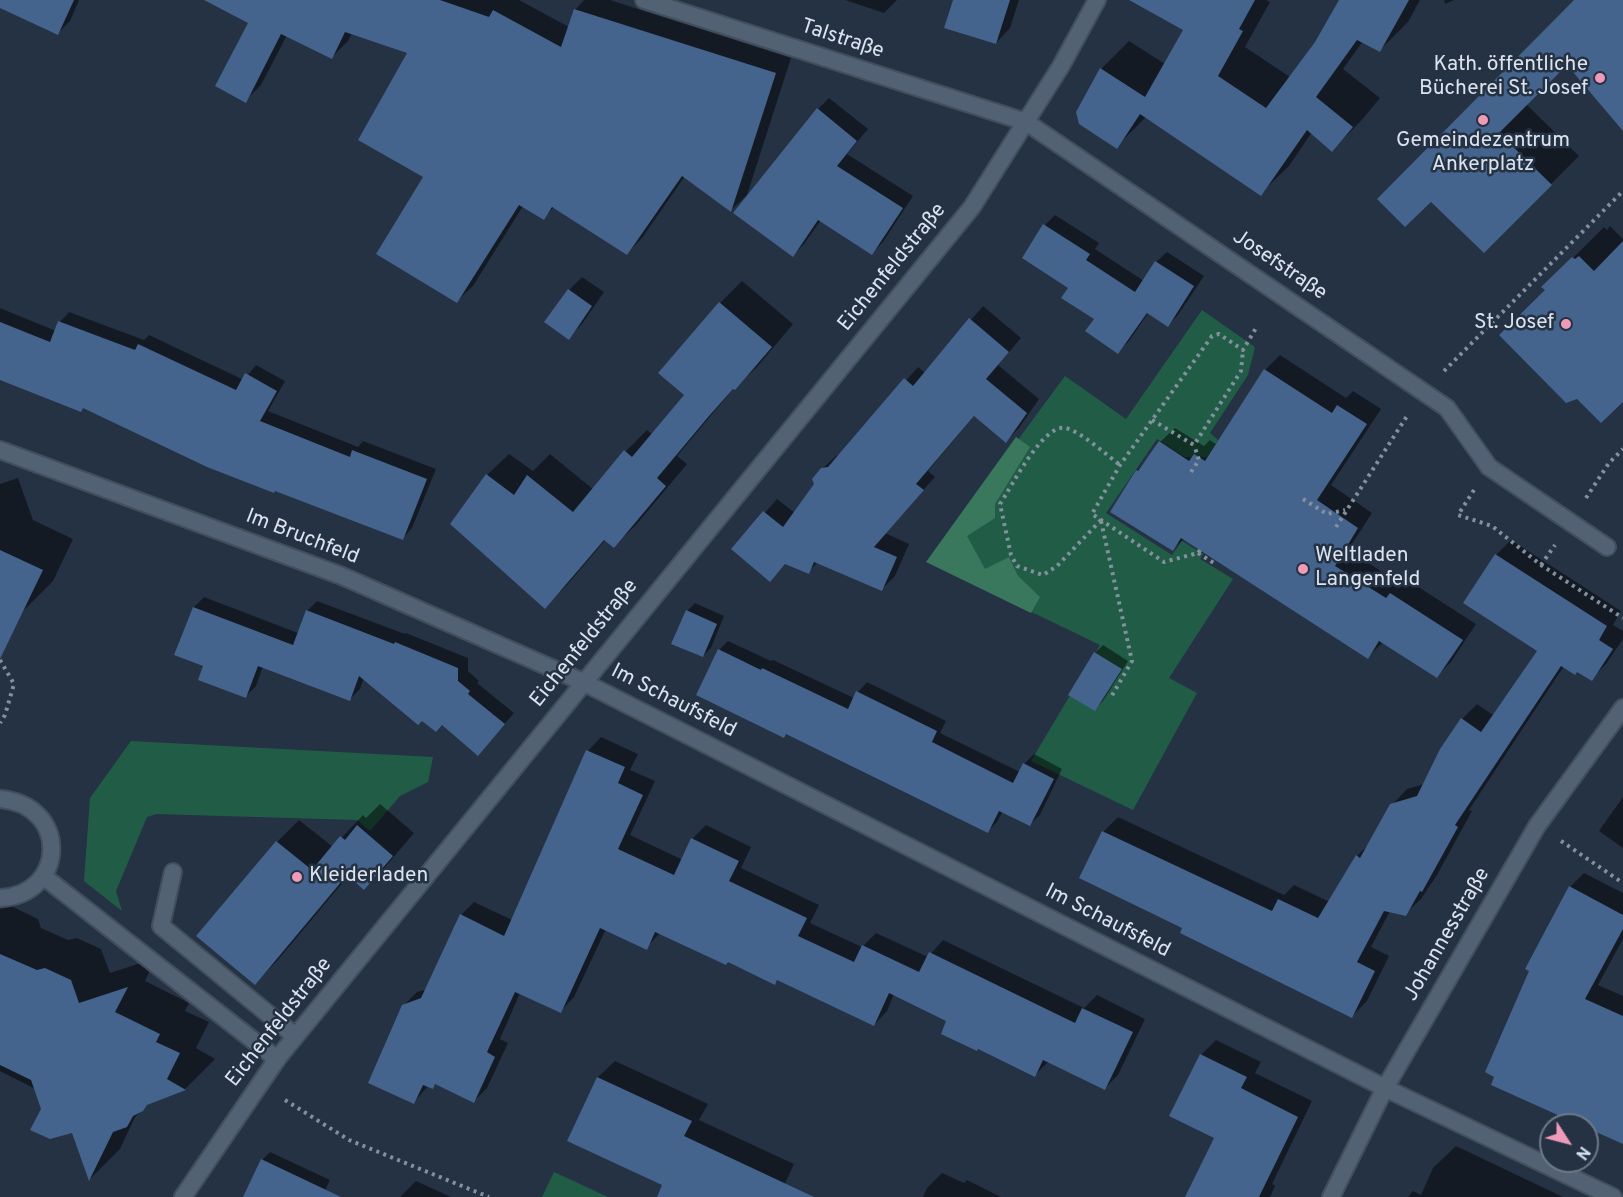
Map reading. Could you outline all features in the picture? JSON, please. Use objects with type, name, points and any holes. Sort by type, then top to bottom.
[{"type":"street","name":"Talstraße","points":[[644,0],[1026,122]]},
{"type":"street","name":"Eichenfeldstraße","points":[[183,1197],[277,1059],[972,207],[1061,66],[1097,0]]},
{"type":"street","name":"Josefstraße","points":[[1026,122],[1447,408],[1489,466],[1607,548]]},
{"type":"street","name":"Im Bruchfeld","points":[[0,450],[342,576],[583,682]]},
{"type":"street","name":"Im Schaufsfeld","points":[[583,682],[1385,1088],[1613,1197]]},
{"type":"street","name":"Johannesstraße","points":[[1331,1197],[1385,1088],[1537,826],[1623,708]]},
{"type":"street","points":[[0,799],[15,801],[33,810],[44,822],[51,841],[51,858],[43,876],[31,889],[12,897],[0,898]]},
{"type":"street","points":[[173,872],[161,926],[296,1036]]},
{"type":"street","points":[[43,876],[277,1059]]},
{"type":"path","points":[[1336,527],[1423,392],[1623,190]]},
{"type":"path","points":[[1194,445],[1241,372],[1243,350],[1256,328]]},
{"type":"path","points":[[1217,565],[1199,552],[1164,562],[1092,514],[1120,465],[1212,336],[1219,334],[1243,350]]},
{"type":"path","points":[[1152,420],[1194,445],[1199,460],[1191,472]]},
{"type":"path","points":[[1101,520],[1057,566],[1043,575],[1017,566],[1011,555],[1000,504],[1043,438],[1054,429],[1063,427],[1073,430],[1120,465]]},
{"type":"path","points":[[1489,466],[1458,515],[1492,526],[1541,565],[1623,618]]},
{"type":"path","points":[[1303,499],[1327,514],[1346,510]]},
{"type":"path","points":[[1101,520],[1132,661],[1110,699]]},
{"type":"path","points":[[0,660],[14,684],[5,715],[0,723]]},
{"type":"path","points":[[1537,826],[1623,883]]},
{"type":"path","points":[[260,1084],[350,1140],[489,1197]]},
{"type":"green space","points":[[1202,310],[1255,347],[1248,375],[1210,433],[1218,440],[1207,457],[1185,457],[1157,439],[1106,513],[1172,555],[1182,541],[1203,554],[1200,559],[1233,579],[1169,678],[1197,693],[1133,810],[1031,761],[1100,645],[928,562],[1065,376],[1126,419]]},
{"type":"green space","points":[[1016,437],[1030,447],[995,504],[995,518],[967,536],[985,569],[1009,557],[1018,576],[1040,597],[1031,613],[926,562]]},
{"type":"green space","points":[[131,741],[433,757],[428,782],[400,796],[370,831],[357,820],[156,814],[147,817],[116,891],[122,911],[84,881],[90,798]]},
{"type":"green space","points":[[554,1172],[608,1197],[542,1197]]},
{"type":"building","points":[[0,0],[74,0],[58,35],[0,8]]},
{"type":"building","points":[[204,0],[440,0],[489,17],[493,10],[561,47],[574,9],[776,73],[731,212],[682,176],[627,255],[552,207],[544,220],[519,205],[457,303],[376,254],[423,177],[358,140],[407,53],[345,32],[332,59],[281,34],[246,103],[215,86],[248,23]]},
{"type":"building","points":[[953,0],[1010,0],[996,44],[944,28]]},
{"type":"building","points":[[1129,0],[1255,0],[1239,29],[1243,31],[1218,76],[1266,108],[1315,42],[1339,0],[1409,0],[1380,52],[1357,40],[1316,97],[1353,127],[1332,152],[1307,130],[1261,196],[1140,114],[1117,149],[1079,124],[1076,112],[1100,68],[1145,97],[1183,30]]},
{"type":"building","name":"Gemeindezentrum Ankerplatz","points":[[1574,0],[1623,0],[1623,131],[1567,65],[1499,133],[1552,185],[1484,253],[1431,202],[1405,227],[1377,199]]},
{"type":"building","points":[[817,108],[857,141],[837,166],[903,208],[872,255],[818,220],[793,257],[733,213]]},
{"type":"building","points":[[1043,224],[1090,254],[1086,260],[1135,292],[1155,261],[1194,286],[1168,327],[1147,313],[1118,354],[1085,331],[1094,319],[1061,298],[1068,288],[1022,258]]},
{"type":"building","name":"St. Josef","points":[[1623,241],[1623,402],[1601,423],[1577,399],[1566,403],[1499,335],[1545,290],[1541,287],[1572,257],[1575,259],[1579,256],[1594,271]]},
{"type":"building","points":[[568,289],[592,306],[569,340],[544,322]]},
{"type":"building","points":[[719,302],[772,347],[709,416],[657,478],[666,486],[614,548],[604,540],[545,609],[450,524],[486,474],[514,495],[527,475],[573,512],[624,450],[632,457],[684,395],[658,373]]},
{"type":"building","points":[[969,318],[1009,352],[986,379],[1027,413],[1006,443],[974,416],[916,484],[924,490],[874,547],[897,557],[882,591],[814,562],[809,574],[785,564],[770,582],[731,549],[763,511],[783,527],[814,484],[812,479],[821,468],[828,467],[904,378],[913,386]]},
{"type":"building","points":[[58,321],[135,350],[138,344],[236,390],[245,373],[277,391],[260,421],[350,457],[352,450],[427,479],[403,540],[207,467],[83,408],[81,412],[0,380],[0,322],[50,342]]},
{"type":"building","points":[[1264,369],[1332,413],[1337,405],[1367,424],[1317,500],[1358,528],[1335,566],[1386,598],[1390,593],[1463,640],[1437,678],[1379,641],[1368,659],[1181,538],[1173,551],[1110,512],[1136,470],[1138,471],[1159,441],[1189,461],[1194,454],[1205,461]]},
{"type":"building","points":[[0,550],[43,570],[0,659]]},
{"type":"building","points":[[1495,554],[1607,626],[1599,640],[1613,649],[1592,681],[1577,672],[1575,675],[1561,666],[1455,825],[1458,827],[1406,916],[1384,911],[1357,962],[1375,971],[1352,1018],[1180,933],[1182,928],[1079,878],[1102,831],[1272,911],[1278,899],[1318,918],[1356,855],[1360,858],[1390,804],[1417,796],[1440,749],[1461,718],[1481,732],[1537,651],[1463,603]]},
{"type":"building","points":[[193,607],[293,645],[306,610],[394,644],[395,642],[458,668],[458,681],[470,691],[468,694],[505,724],[478,756],[442,725],[436,732],[422,721],[418,725],[359,676],[350,701],[258,666],[246,698],[198,680],[203,666],[174,655]]},
{"type":"building","points":[[686,610],[717,624],[703,657],[671,644]]},
{"type":"building","points":[[718,649],[848,709],[856,691],[937,731],[932,742],[1013,783],[1023,763],[1054,779],[1030,826],[999,811],[988,833],[786,734],[784,738],[696,695]]},
{"type":"building","points":[[1094,652],[1122,669],[1095,711],[1068,695]]},
{"type":"building","points":[[586,750],[625,767],[618,783],[643,795],[618,849],[674,875],[691,838],[739,861],[729,881],[807,918],[798,936],[854,962],[862,945],[919,972],[929,952],[1075,1023],[1082,1008],[1133,1032],[1105,1090],[1043,1060],[1035,1077],[978,1049],[977,1051],[941,1034],[946,1021],[889,993],[874,1026],[777,980],[775,985],[728,962],[726,965],[655,932],[647,950],[600,928],[561,1013],[515,992],[487,1052],[495,1057],[474,1103],[435,1084],[433,1089],[423,1085],[414,1104],[368,1083],[402,1005],[421,998],[460,914],[504,936]]},
{"type":"building","points":[[357,825],[393,856],[364,890],[347,875],[255,985],[196,936],[276,841],[312,870],[340,836],[345,840]]},
{"type":"building","points":[[1569,886],[1623,915],[1623,929],[1585,999],[1623,1016],[1623,1144],[1599,1133],[1599,1113],[1553,1113],[1491,1085],[1494,1077],[1485,1072],[1529,971],[1525,969]]},
{"type":"building","points":[[0,954],[37,970],[45,968],[71,980],[79,1003],[128,987],[115,1012],[160,1034],[156,1042],[180,1053],[167,1079],[186,1090],[147,1105],[143,1111],[133,1116],[127,1127],[113,1132],[89,1181],[72,1133],[50,1139],[30,1130],[41,1109],[31,1080],[0,1065]]},
{"type":"building","points":[[1200,1054],[1247,1077],[1241,1088],[1298,1117],[1259,1197],[1185,1197],[1214,1138],[1169,1116]]},
{"type":"building","points":[[597,1077],[692,1121],[684,1136],[814,1197],[657,1197],[662,1185],[567,1141]]},
{"type":"building","points":[[261,1159],[341,1197],[243,1197]]},
{"type":"place","name":"Kath. öffentliche Bücherei St. Josef","points":[[1600,78]]},
{"type":"place","name":"Gemeindezentrum Ankerplatz","points":[[1483,120]]},
{"type":"place","name":"St. Josef","points":[[1566,324]]},
{"type":"place","name":"Weltladen Langenfeld","points":[[1303,569]]},
{"type":"place","name":"Kleiderladen","points":[[297,877]]}]
